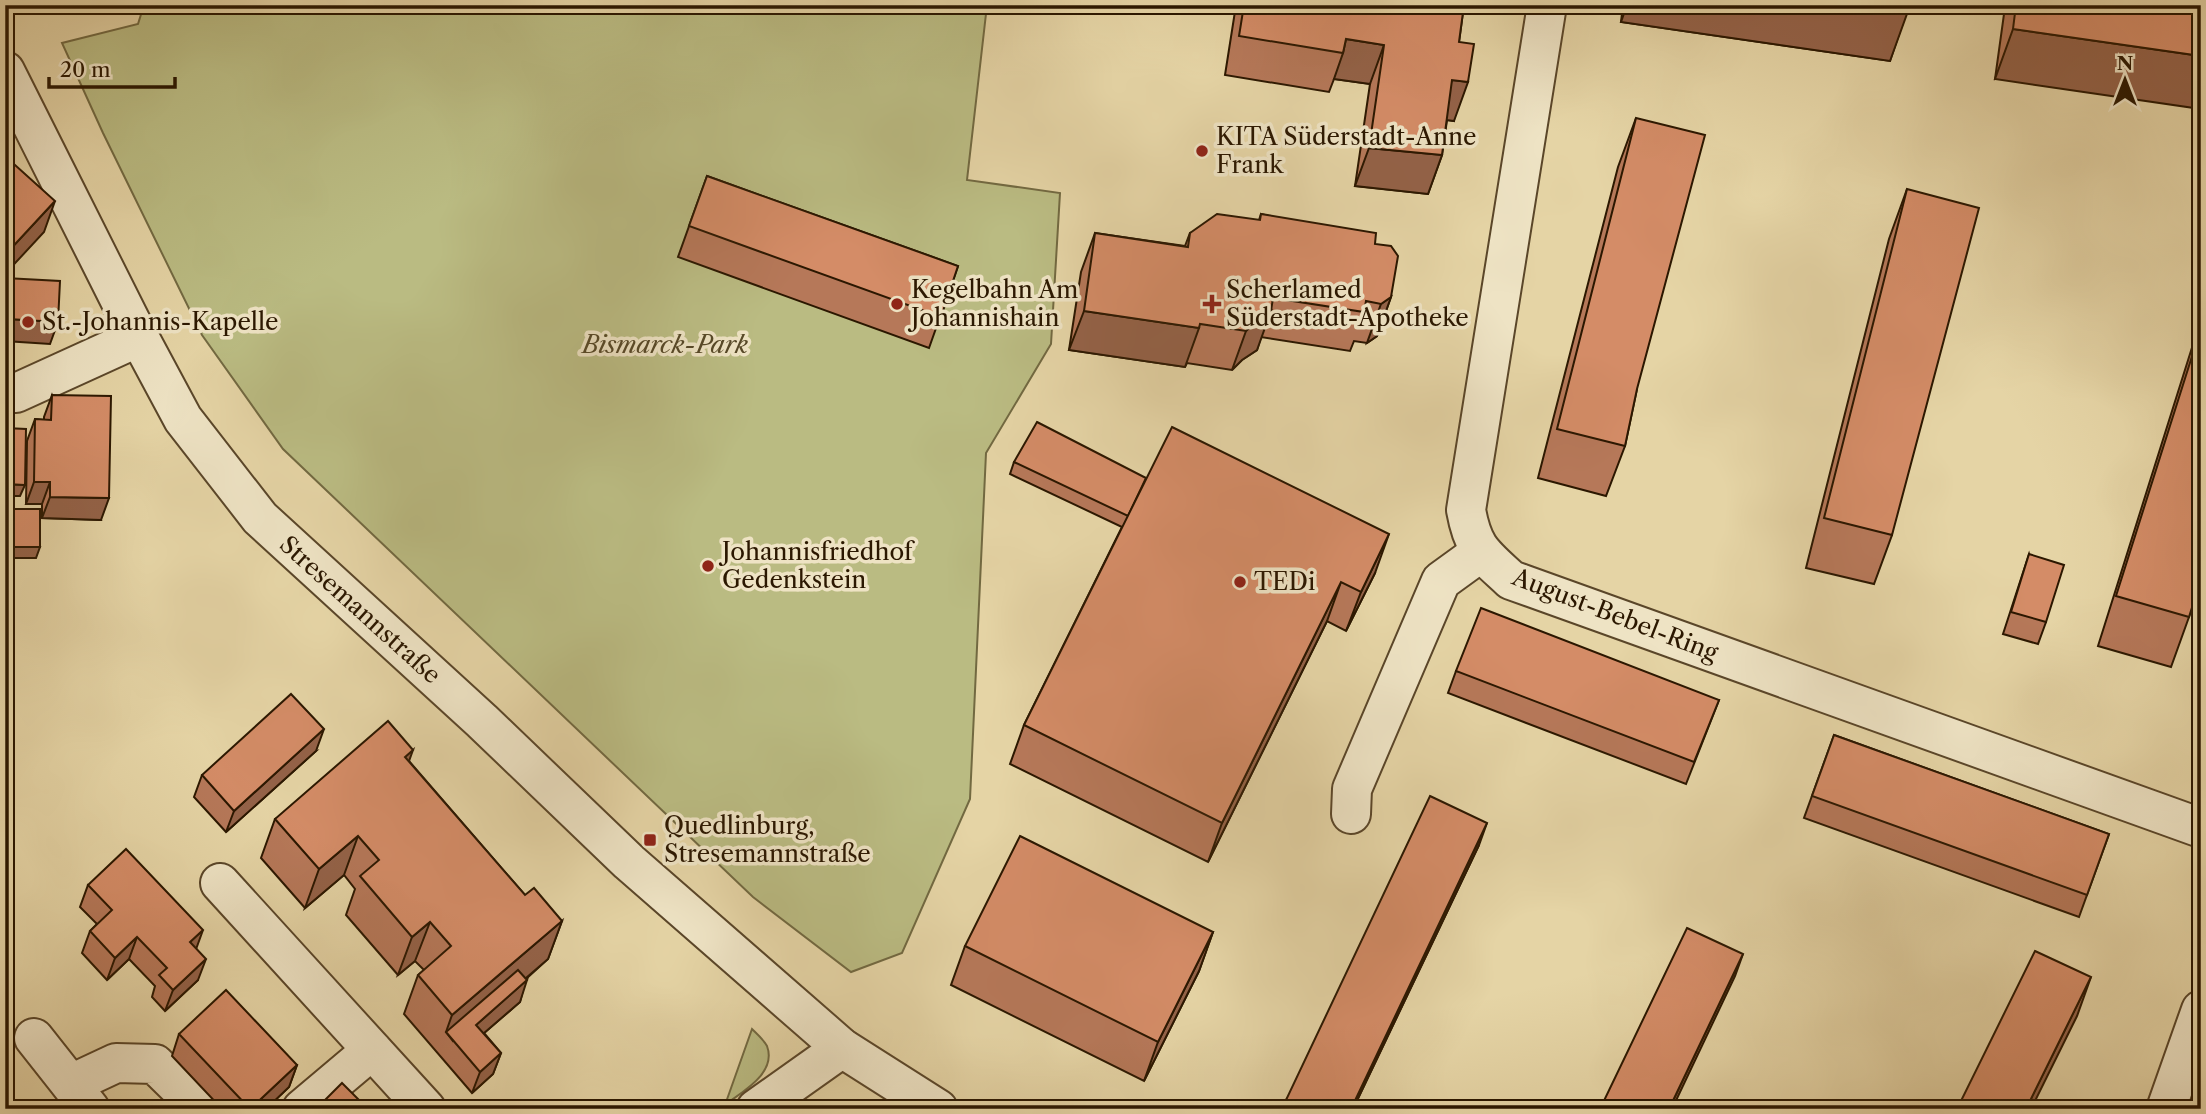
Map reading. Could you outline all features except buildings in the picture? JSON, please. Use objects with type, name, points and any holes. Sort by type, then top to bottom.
[{"type":"street","name":"August-Bebel-Ring","points":[[1548,5],[1466,510],[1471,535],[1481,552],[1511,580],[2201,828]]},
{"type":"street","name":"Stresemannstraße","points":[[5,71],[183,419],[260,519],[472,711],[629,862],[842,1048],[938,1109]]},
{"type":"street","points":[[5,393],[16,393],[139,337]]},
{"type":"street","points":[[1351,814],[1352,789],[1441,581],[1481,552]]},
{"type":"street","points":[[220,883],[426,1109]]},
{"type":"street","points":[[2166,1109],[2201,1010]]},
{"type":"street","points":[[34,1038],[80,1097],[116,1063],[155,1064],[201,1109]]},
{"type":"street","points":[[756,1109],[842,1048]]},
{"type":"street","points":[[302,1109],[372,1050]]},
{"type":"green space","name":"Bismarck-Park","points":[[144,5],[987,5],[967,180],[1060,193],[1051,344],[986,453],[970,799],[902,953],[851,972],[753,897],[283,449],[202,335],[62,43],[138,24]]},
{"type":"green space","points":[[752,1029],[767,1046],[767,1065],[749,1087],[725,1105]]},
{"type":"place","name":"KITA Süderstadt-Anne Frank","points":[[1202,151]]},
{"type":"place","name":"Kegelbahn Am Johannishain","points":[[897,304]]},
{"type":"place","name":"Scherlamed Süderstadt-Apotheke","points":[[1212,304]]},
{"type":"place","name":"St.-Johannis-Kapelle","points":[[28,322]]},
{"type":"place","name":"Johannisfriedhof Gedenkstein","points":[[708,566]]},
{"type":"place","name":"TEDi","points":[[1240,582]]},
{"type":"place","name":"Quedlinburg, Stresemannstraße","points":[[650,840]]}]
